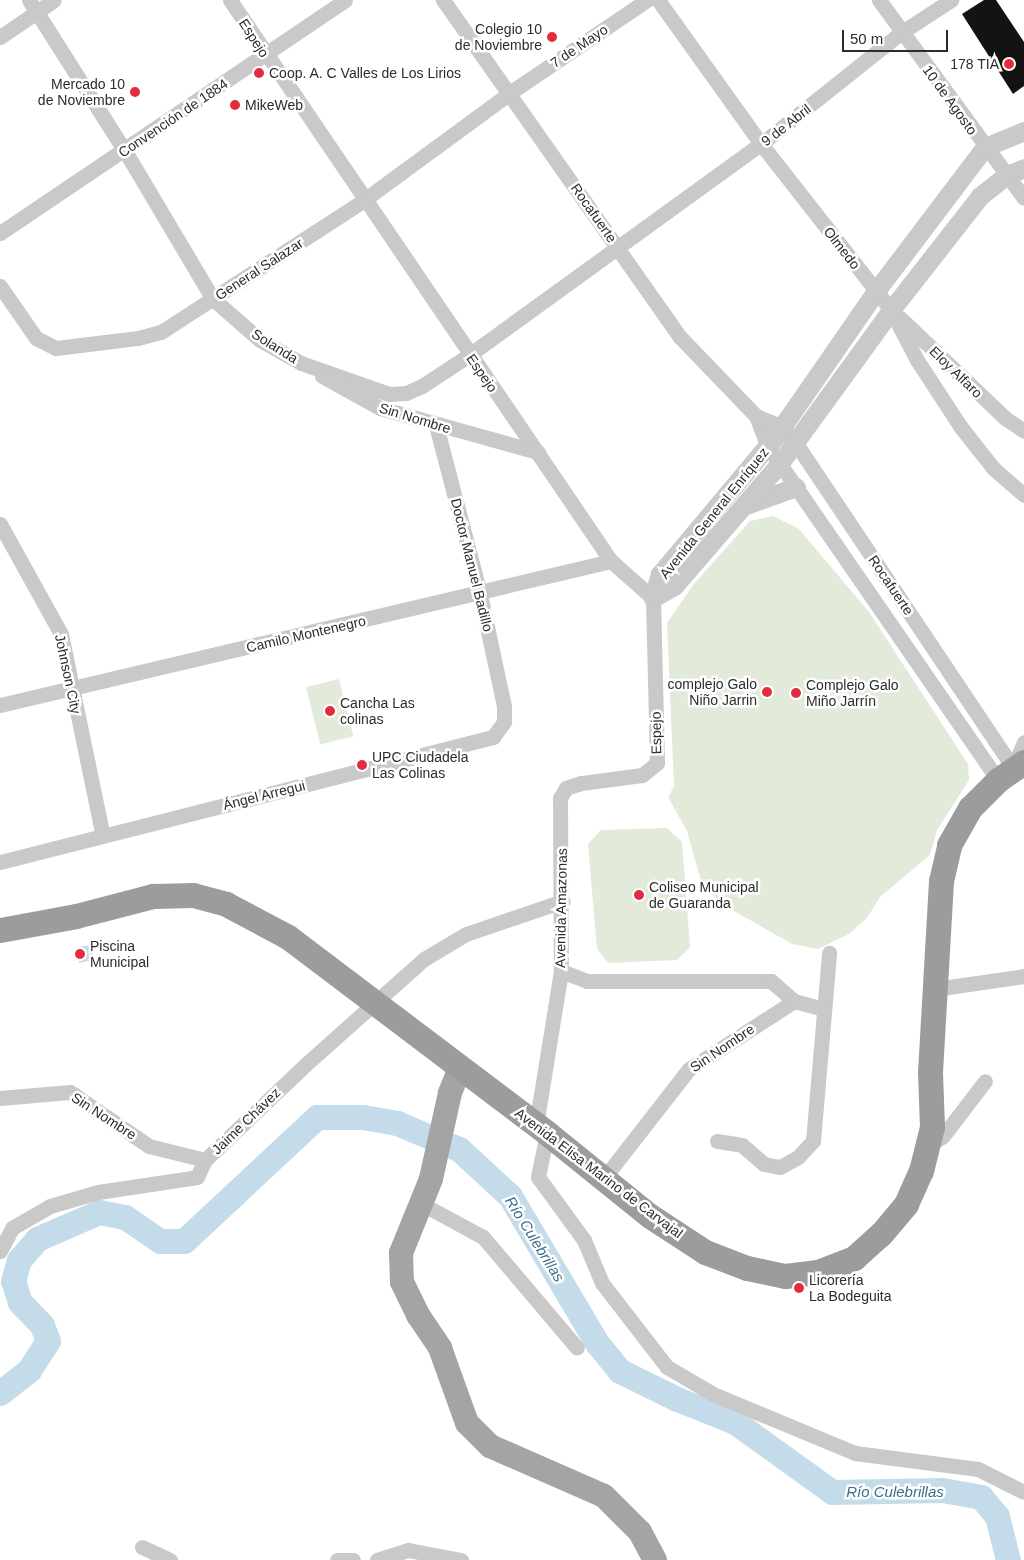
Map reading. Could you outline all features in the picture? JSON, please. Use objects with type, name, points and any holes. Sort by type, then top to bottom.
[{"type":"highway","name":"Avenida Elisa Marino de Carvajal","points":[[0,930],[76,916],[153,896],[193,895],[253,916],[288,937],[541,1129],[650,1216],[705,1252],[747,1268],[785,1276],[818,1272],[854,1258],[881,1234],[906,1204],[921,1171],[932,1127],[930,1072],[941,881],[949,845],[970,808],[1012,770]]},
{"type":"main road","points":[[460,1068],[450,1093],[431,1179],[401,1253],[402,1282],[418,1316],[440,1348],[467,1423],[490,1446],[604,1496],[640,1532],[655,1560]]},
{"type":"street","points":[[0,38],[33,6],[54,0]]},
{"type":"street","name":"Espejo","points":[[230,0],[265,55],[611,561],[653,598],[657,763]]},
{"type":"street","name":"Convención de 1884","points":[[0,233],[125,151],[345,0]]},
{"type":"street","name":"Rocafuerte","points":[[443,0],[511,92],[680,337],[756,416],[768,447],[796,487],[1012,770]]},
{"type":"street","name":"7 de Mayo","points":[[511,92],[647,0]]},
{"type":"street","name":"Olmedo","points":[[658,0],[761,144],[891,310],[917,360],[960,426],[993,468],[1024,495]]},
{"type":"street","name":"10 de Agosto","points":[[879,0],[985,147],[1016,171],[1024,198]]},
{"type":"street","name":"9 de Abril","points":[[619,247],[761,144],[902,32],[951,0]]},
{"type":"street","name":"Solanda","points":[[33,6],[125,151],[213,300],[260,340],[302,363],[389,394],[406,393],[422,386],[469,355],[619,247]]},
{"type":"street","name":"General Salazar","points":[[0,286],[36,338],[56,348],[138,338],[161,332],[213,300],[364,200],[511,92]]},
{"type":"street","points":[[985,147],[1024,131]]},
{"type":"street","name":"Avenida General Enríquez","points":[[653,598],[660,574],[768,447],[876,291],[985,147]]},
{"type":"street","name":"Avenida General Enríquez","points":[[653,598],[674,586],[738,509],[780,463],[891,310],[980,196],[1016,171]]},
{"type":"street","name":"Eloy Alfaro","points":[[891,310],[1005,418],[1024,431]]},
{"type":"street","name":"Sin Nombre","points":[[302,363],[342,390],[380,408],[538,452]]},
{"type":"street","name":"Rocafuerte","points":[[756,416],[783,427],[796,442],[1012,770]]},
{"type":"street","name":"Doctor Manuel Badillo","points":[[436,425],[480,594],[504,706]]},
{"type":"street","points":[[738,509],[796,487]]},
{"type":"street","name":"Johnson City","points":[[0,524],[61,634],[103,836]]},
{"type":"street","name":"Camilo Montenegro","points":[[0,705],[480,594],[611,561]]},
{"type":"street","name":"Ángel Arregui","points":[[0,862],[493,737],[504,722],[504,706]]},
{"type":"street","points":[[1012,770],[1024,742]]},
{"type":"street","name":"Avenida Amazonas","points":[[657,763],[642,775],[581,783],[566,788],[560,798],[563,901],[561,971],[541,1129],[538,1177],[584,1240],[602,1283],[667,1368],[713,1394],[855,1453],[978,1469],[1024,1492]]},
{"type":"street","name":"Jaime Chávez","points":[[0,1251],[12,1228],[50,1206],[98,1192],[197,1177],[205,1160],[424,959],[466,934],[563,901]]},
{"type":"street","points":[[718,1141],[742,1145],[764,1164],[780,1167],[798,1157],[813,1141],[829,953]]},
{"type":"street","points":[[561,971],[587,981],[770,982],[794,1001],[824,1009]]},
{"type":"street","points":[[935,989],[1024,976]]},
{"type":"street","name":"Sin Nombre","points":[[604,1178],[689,1069],[794,1001]]},
{"type":"street","points":[[928,1146],[943,1136],[985,1082]]},
{"type":"street","name":"Sin Nombre","points":[[0,1098],[70,1092],[149,1146],[205,1160]]},
{"type":"street","points":[[422,1204],[483,1237],[577,1348]]},
{"type":"street","points":[[142,1547],[170,1560]]},
{"type":"street","points":[[377,1560],[408,1550],[461,1560]]},
{"type":"street","points":[[337,1560],[353,1560]]},
{"type":"green space","name":"Complejo Galo Miño Jarrín","points":[[773,516],[799,529],[869,612],[968,764],[969,780],[937,830],[930,855],[880,897],[867,918],[849,934],[818,949],[792,944],[720,903],[701,881],[687,831],[668,797],[674,786],[667,623],[693,585],[750,521]]},
{"type":"green space","name":"Cancha Las colinas","points":[[339,679],[353,736],[320,744],[306,687]]},
{"type":"green space","name":"Coliseo Municipal de Guaranda","points":[[667,828],[682,842],[690,947],[677,960],[608,963],[597,949],[588,844],[601,830]]},
{"type":"water","points":[[92,945],[93,960],[79,963],[78,947]]},
{"type":"building","name":"178 TIA","points":[[984,0],[996,0],[1024,42],[1024,86],[1013,94],[962,14]]},
{"type":"waterway","name":"Río Culebrillas","points":[[0,1393],[29,1370],[48,1341],[42,1325],[20,1302],[13,1281],[19,1260],[37,1239],[99,1212],[125,1217],[160,1241],[184,1241],[317,1117],[363,1117],[397,1123],[459,1149],[510,1196],[597,1343],[620,1371],[677,1399],[735,1422],[832,1492],[942,1490],[981,1497],[997,1516],[1008,1560]]},
{"type":"place","name":"Colegio 10 de Noviembre","points":[[552,37]]},
{"type":"place","name":"178 TIA","points":[[1009,64]]},
{"type":"place","name":"Coop. A. C Valles de Los Lirios","points":[[259,73]]},
{"type":"place","name":"Mercado 10 de Noviembre","points":[[135,92]]},
{"type":"place","name":"MikeWeb","points":[[235,105]]},
{"type":"place","name":"complejo Galo Niño Jarrin","points":[[767,692]]},
{"type":"place","name":"Complejo Galo Miño Jarrín","points":[[796,693]]},
{"type":"place","name":"Cancha Las colinas","points":[[330,711]]},
{"type":"place","name":"UPC Ciudadela Las Colinas","points":[[362,765]]},
{"type":"place","name":"Coliseo Municipal de Guaranda","points":[[639,895]]},
{"type":"place","name":"Piscina Municipal","points":[[80,954]]},
{"type":"place","name":"Licorería La Bodeguita","points":[[799,1288]]}]
